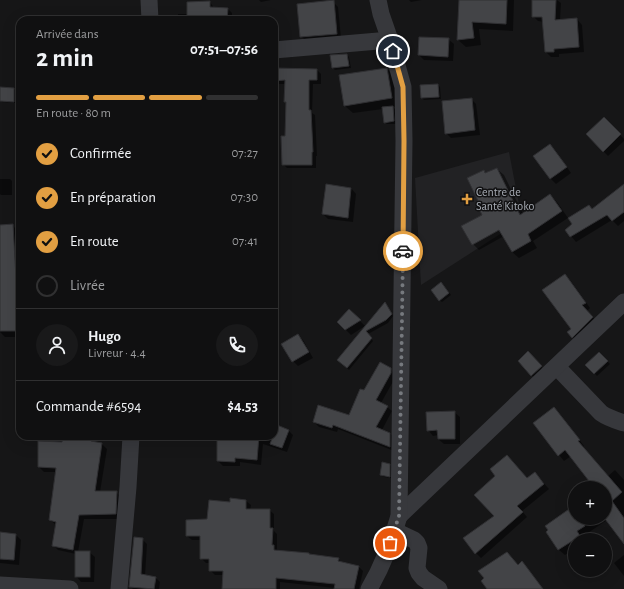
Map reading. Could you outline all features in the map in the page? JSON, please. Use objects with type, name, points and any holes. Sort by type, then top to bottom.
[{"type":"street","points":[[149,0],[150,16]]},
{"type":"street","points":[[369,589],[376,577],[397,524],[404,141],[403,87],[378,0]]},
{"type":"street","points":[[278,50],[390,40]]},
{"type":"street","points":[[397,524],[624,302]]},
{"type":"street","points":[[557,367],[601,413],[624,423]]},
{"type":"street","points":[[119,589],[131,440]]},
{"type":"street","points":[[397,524],[417,543],[419,548],[417,568],[419,573],[423,578],[439,589]]},
{"type":"street","points":[[0,584],[70,589]]},
{"type":"shaded area","name":"Centre de Santé Kitoko","points":[[509,152],[522,220],[421,285],[415,178]]},
{"type":"building","points":[[334,0],[337,34],[300,37],[297,4]]},
{"type":"building","points":[[459,0],[507,0],[506,24],[472,22],[474,38],[457,40]]},
{"type":"building","points":[[532,0],[556,0],[555,20],[577,18],[579,47],[554,49],[554,52],[545,52],[542,17],[532,17]]},
{"type":"building","points":[[210,1],[210,7],[228,8],[227,16],[187,16],[187,2]]},
{"type":"building","points":[[419,37],[449,38],[448,57],[418,55]]},
{"type":"building","points":[[347,54],[349,66],[332,68],[330,55]]},
{"type":"building","points":[[278,68],[317,69],[317,80],[309,80],[309,110],[311,110],[313,152],[312,165],[282,165],[281,136],[285,136],[285,80],[278,81]]},
{"type":"building","points":[[387,68],[392,98],[344,106],[339,75]]},
{"type":"building","points":[[438,84],[439,97],[421,98],[420,85]]},
{"type":"building","points":[[0,87],[14,88],[14,102],[0,101]]},
{"type":"building","points":[[472,98],[475,130],[445,134],[442,101]]},
{"type":"building","points":[[393,106],[394,121],[384,123],[382,107]]},
{"type":"building","points":[[604,117],[621,134],[603,152],[586,134]]},
{"type":"building","points":[[550,144],[567,167],[550,179],[533,156]]},
{"type":"building","points":[[497,168],[520,215],[550,194],[562,211],[528,234],[531,241],[512,252],[499,230],[472,245],[461,226],[482,215],[477,204],[479,203],[467,178],[484,170],[485,173]]},
{"type":"building","points":[[326,184],[351,188],[348,218],[322,214]]},
{"type":"building","points":[[624,184],[624,212],[612,221],[607,215],[570,237],[565,230],[572,224],[568,218],[589,205],[592,209]]},
{"type":"building","points":[[13,224],[16,278],[16,331],[0,331],[0,225]]},
{"type":"building","points":[[565,274],[586,303],[582,305],[593,317],[572,338],[567,332],[571,329],[542,290]]},
{"type":"building","points":[[441,282],[449,293],[439,301],[431,290]]},
{"type":"building","points":[[385,302],[392,314],[386,320],[366,331],[372,338],[347,368],[337,360]]},
{"type":"building","points":[[349,309],[361,320],[345,330],[337,322]]},
{"type":"building","points":[[298,334],[309,352],[292,362],[281,344]]},
{"type":"building","points":[[528,351],[542,366],[531,376],[518,361]]},
{"type":"building","points":[[599,352],[608,361],[594,374],[585,365]]},
{"type":"building","points":[[380,362],[391,368],[391,373],[376,400],[388,406],[376,427],[390,433],[390,447],[333,425],[332,428],[313,422],[318,405],[349,415],[360,389],[364,390]]},
{"type":"building","points":[[554,407],[580,440],[578,441],[622,492],[612,501],[612,481],[589,481],[565,450],[558,456],[533,423]]},
{"type":"building","points":[[455,411],[455,439],[438,439],[437,430],[427,431],[426,412]]},
{"type":"building","points":[[278,425],[289,430],[282,448],[270,444],[272,440],[278,440]]},
{"type":"building","points":[[62,440],[91,440],[102,443],[95,491],[117,491],[116,514],[79,515],[73,550],[52,546],[56,522],[49,520],[56,468],[38,467],[38,441],[62,442]]},
{"type":"building","points":[[217,440],[259,440],[257,460],[235,458],[235,462],[217,461]]},
{"type":"building","points":[[507,455],[527,478],[535,472],[544,484],[517,506],[523,512],[475,554],[463,538],[494,516],[474,495],[495,476],[490,469]]},
{"type":"building","points":[[382,462],[390,464],[390,477],[380,475]]},
{"type":"building","points":[[230,498],[246,500],[246,509],[270,509],[270,528],[273,528],[272,545],[274,545],[274,550],[309,553],[339,558],[338,561],[359,566],[354,589],[334,589],[335,584],[276,578],[276,589],[222,589],[223,571],[209,571],[209,559],[200,559],[200,536],[186,536],[186,520],[207,519],[209,500],[230,502]]},
{"type":"building","points":[[612,501],[624,518],[624,544],[610,525],[612,525]]},
{"type":"building","points":[[568,510],[568,525],[585,526],[577,531],[578,533],[568,533],[568,544],[558,550],[546,532],[548,530],[545,526]]},
{"type":"building","points":[[0,532],[16,534],[14,560],[0,559]]},
{"type":"building","points":[[134,537],[143,538],[141,574],[156,577],[154,589],[129,587]]},
{"type":"building","points":[[75,551],[90,551],[90,577],[75,577]]},
{"type":"building","points":[[507,552],[518,565],[522,561],[543,589],[487,589],[481,581],[484,578],[478,571]]},
{"type":"way so far","points":[[390,543],[399,516],[403,251]]},
{"type":"place","name":"Centre de Santé Kitoko","points":[[467,199]]},
{"type":"route","points":[[393,51],[403,87],[403,251]]}]
